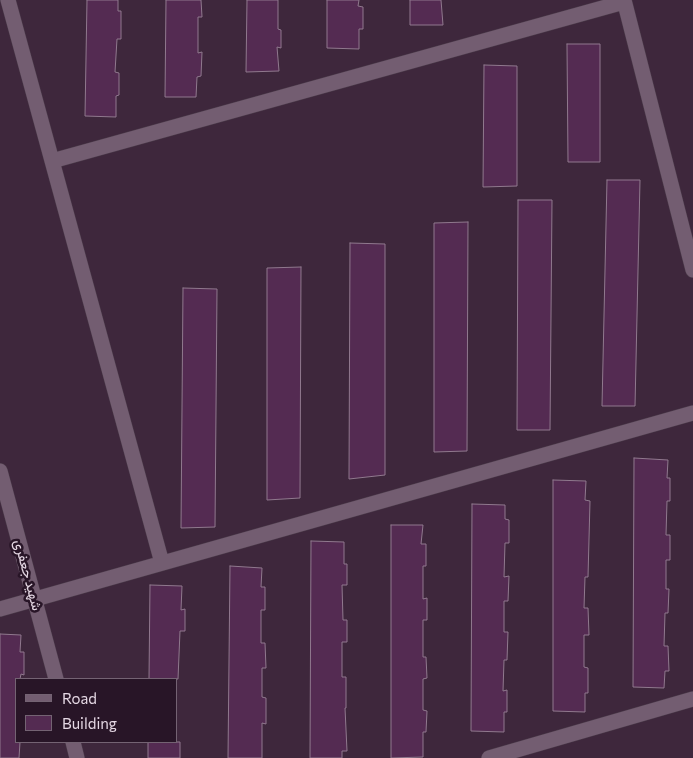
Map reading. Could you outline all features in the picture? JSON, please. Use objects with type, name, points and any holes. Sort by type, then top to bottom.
[{"type":"street","points":[[8,0],[162,563]]},
{"type":"street","points":[[52,161],[624,1],[693,270]]},
{"type":"street","points":[[0,609],[693,413]]},
{"type":"street","name":"شهید جعفری","points":[[0,471],[56,678]]},
{"type":"street","points":[[489,758],[693,699]]},
{"type":"street","points":[[73,743],[78,758]]},
{"type":"shaded area","points":[[0,0],[693,0],[693,758],[0,758]]},
{"type":"building","points":[[87,0],[118,0],[118,11],[121,11],[121,39],[117,39],[115,72],[119,73],[116,117],[85,116]]},
{"type":"building","points":[[166,0],[201,0],[202,17],[198,17],[198,53],[202,52],[201,76],[197,77],[196,97],[165,97]]},
{"type":"building","points":[[247,0],[278,0],[278,29],[281,30],[281,48],[277,47],[279,71],[246,72]]},
{"type":"building","points":[[327,0],[359,0],[358,6],[363,7],[363,29],[359,29],[359,49],[327,48]]},
{"type":"building","points":[[410,0],[441,0],[443,25],[410,25]]},
{"type":"building","points":[[567,44],[600,44],[600,162],[568,162]]},
{"type":"building","points":[[484,65],[517,66],[517,186],[483,187]]},
{"type":"building","points":[[607,180],[640,180],[635,406],[602,406]]},
{"type":"building","points":[[518,200],[552,200],[550,430],[517,430]]},
{"type":"building","points":[[468,222],[467,451],[434,452],[434,223]]},
{"type":"building","points":[[350,243],[385,244],[385,475],[349,479]]},
{"type":"building","points":[[301,267],[300,498],[267,500],[267,268]]},
{"type":"building","points":[[183,288],[217,289],[215,527],[181,528]]},
{"type":"building","points":[[634,458],[668,460],[667,478],[670,478],[670,501],[667,501],[666,535],[670,535],[670,560],[666,560],[666,589],[669,589],[668,613],[665,613],[664,646],[668,646],[669,671],[665,671],[664,688],[633,687]]},
{"type":"building","points":[[553,480],[586,481],[585,500],[590,501],[588,577],[585,577],[584,608],[588,608],[589,635],[584,635],[584,667],[588,668],[588,693],[585,693],[585,712],[553,711]]},
{"type":"building","points":[[472,504],[505,505],[505,519],[509,520],[509,543],[505,543],[504,577],[509,576],[508,601],[504,601],[504,632],[508,632],[507,660],[504,660],[503,691],[507,690],[507,712],[504,712],[504,732],[471,731]]},
{"type":"building","points":[[391,525],[423,525],[421,544],[426,544],[426,566],[423,566],[423,599],[427,598],[427,620],[423,620],[423,657],[426,657],[427,678],[423,679],[423,710],[427,711],[426,732],[423,732],[423,757],[391,758]]},
{"type":"building","points":[[311,541],[344,542],[344,564],[347,564],[347,585],[342,585],[343,620],[347,620],[347,642],[342,642],[342,677],[346,677],[347,751],[342,751],[342,758],[310,758]]},
{"type":"building","points":[[230,566],[262,568],[261,587],[265,587],[265,610],[261,610],[261,643],[265,643],[266,668],[262,668],[262,697],[266,698],[266,724],[262,723],[262,758],[228,758]]},
{"type":"building","points":[[150,585],[182,586],[181,610],[185,609],[185,631],[180,631],[178,679],[149,678]]},
{"type":"building","points":[[0,634],[21,635],[20,652],[24,652],[24,675],[21,674],[20,678],[15,678],[15,743],[20,743],[19,758],[0,758]]},
{"type":"building","points":[[180,742],[180,758],[148,758],[148,743]]}]
